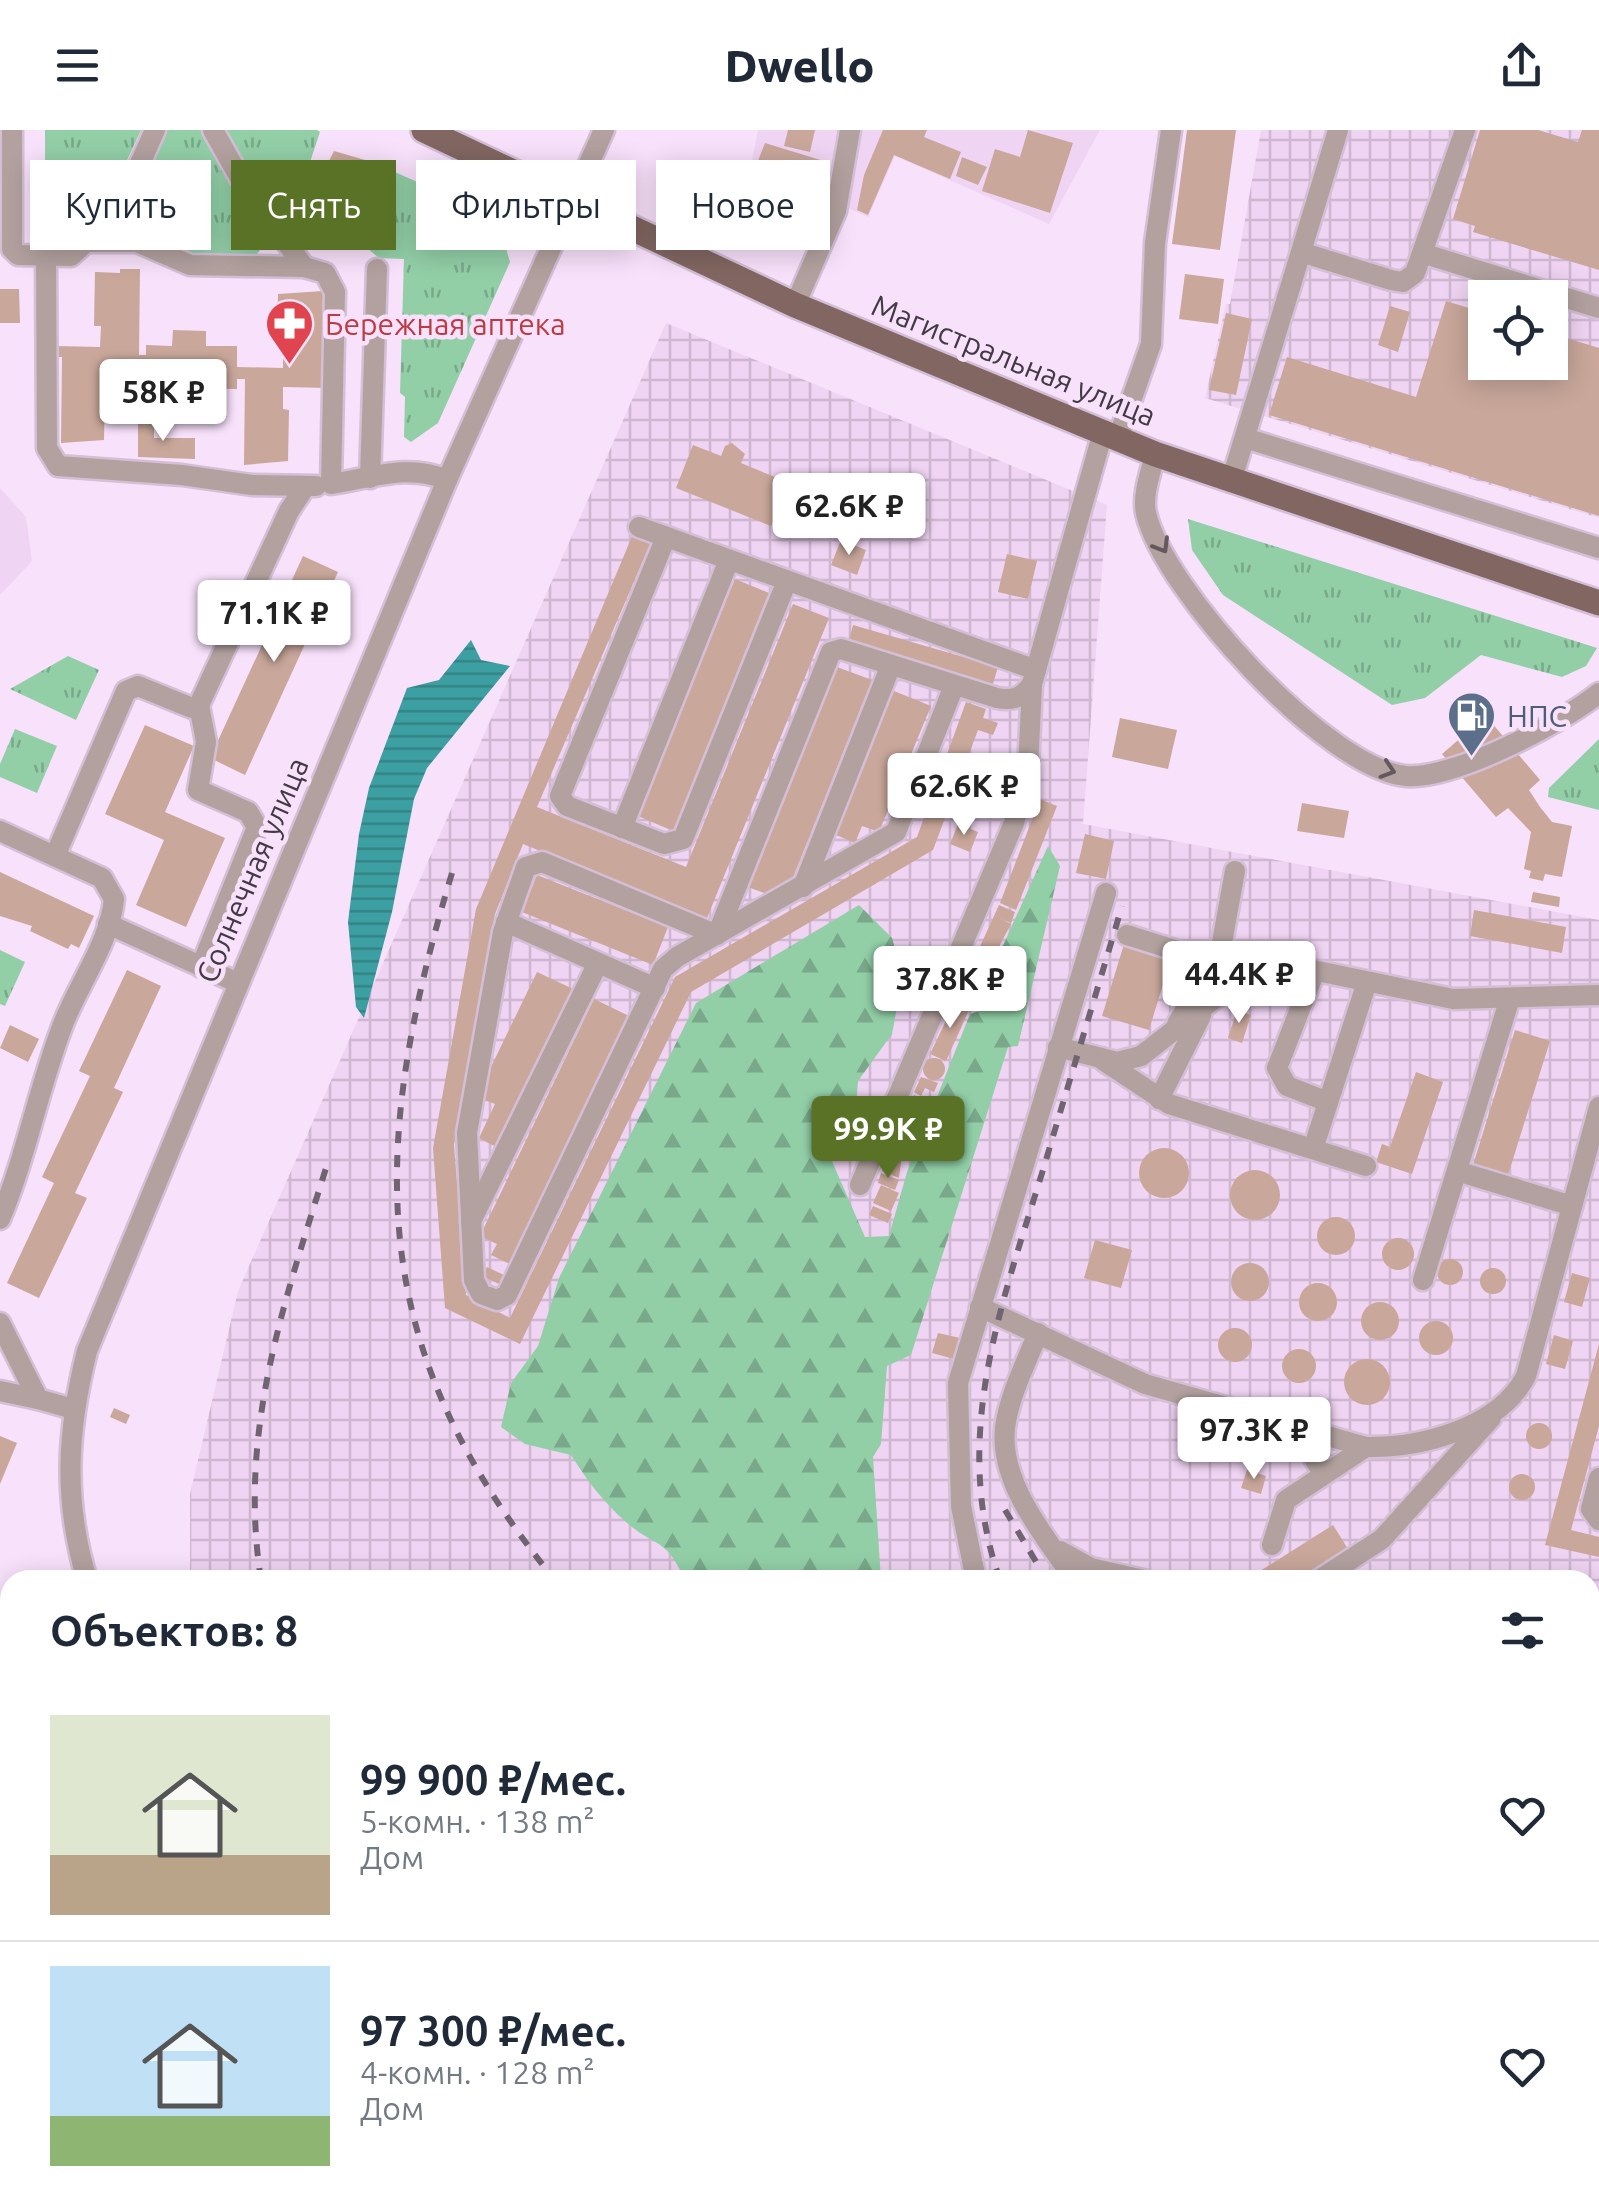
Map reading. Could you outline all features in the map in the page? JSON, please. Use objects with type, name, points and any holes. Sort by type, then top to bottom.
[{"type":"main road","name":"Магистральная улица","points":[[424,130],[487,160]]},
{"type":"main road","name":"Магистральная улица","points":[[636,230],[795,305],[1155,454],[1599,603]]},
{"type":"street","points":[[12,130],[6,255],[71,256],[78,250]]},
{"type":"street","points":[[141,160],[155,130]]},
{"type":"street","points":[[213,130],[240,178],[304,267]]},
{"type":"street","name":"Солнечная улица","points":[[590,160],[604,130]]},
{"type":"street","points":[[795,305],[836,210],[850,130]]},
{"type":"street","points":[[860,1185],[1014,823],[1028,768],[1034,677],[1110,435],[1151,344],[1156,244],[1171,130]]},
{"type":"street","points":[[1231,482],[1304,253],[1338,130]]},
{"type":"street","points":[[1304,253],[1403,282],[1416,273],[1465,130]]},
{"type":"street","points":[[156,250],[190,264],[304,267],[325,273],[335,292],[331,484]]},
{"type":"street","name":"Солнечная улица","points":[[85,1570],[70,1499],[73,1409],[102,1312],[447,480],[550,250]]},
{"type":"street","points":[[1425,254],[1599,308]]},
{"type":"street","points":[[46,256],[47,448],[58,466],[305,487],[424,470],[447,480]]},
{"type":"street","points":[[370,478],[377,270]]},
{"type":"street","points":[[1245,438],[1599,548]]},
{"type":"street","points":[[1155,454],[1145,509],[1200,611],[1300,719],[1364,762],[1406,776],[1442,772],[1561,722],[1599,693]]},
{"type":"street","points":[[201,967],[257,827],[248,812],[198,790],[206,742],[199,705],[289,511],[305,487]]},
{"type":"street","points":[[639,527],[1034,677]]},
{"type":"street","points":[[666,537],[561,790],[568,806],[670,846],[683,839],[787,580]]},
{"type":"street","points":[[622,828],[729,560]]},
{"type":"street","points":[[717,934],[828,656],[841,650],[1007,700],[1016,699],[1034,677]]},
{"type":"street","points":[[803,887],[891,666]]},
{"type":"street","points":[[55,856],[126,691],[138,686],[192,708],[199,705]]},
{"type":"street","points":[[717,934],[536,862],[526,867],[506,922],[467,1133],[475,1285],[481,1294],[500,1300],[664,969],[677,957],[890,837],[902,824],[954,686]]},
{"type":"street","points":[[0,831],[108,883],[114,898],[108,924],[61,1029],[18,1176],[0,1219]]},
{"type":"street","points":[[820,843],[855,857]]},
{"type":"street","points":[[1169,1038],[1217,955],[1235,871]]},
{"type":"street","points":[[974,1570],[961,1506],[958,1384],[1106,893]]},
{"type":"street","points":[[731,900],[760,911]]},
{"type":"street","points":[[506,922],[654,988]]},
{"type":"street","points":[[108,924],[238,983]]},
{"type":"street","points":[[677,957],[690,924]]},
{"type":"street","points":[[1127,934],[1453,999],[1599,996]]},
{"type":"street","points":[[1058,1048],[1103,1060],[1130,1061],[1169,1038],[1264,960]]},
{"type":"street","points":[[471,1222],[598,963]]},
{"type":"street","points":[[1315,971],[1277,1068],[1288,1086],[1328,1102]]},
{"type":"street","points":[[1312,1149],[1367,982]]},
{"type":"street","points":[[1423,1280],[1510,998]]},
{"type":"street","points":[[1159,1099],[1205,1008]]},
{"type":"street","points":[[1103,1060],[1159,1099],[1366,1166]]},
{"type":"street","points":[[1334,1570],[1382,1539],[1526,1376],[1599,1107]]},
{"type":"street","points":[[1456,1172],[1572,1206]]},
{"type":"street","points":[[980,1306],[1145,1384],[1366,1447],[1418,1442],[1499,1409]]},
{"type":"street","points":[[0,1322],[38,1399]]},
{"type":"street","points":[[1038,1333],[1007,1416],[1004,1443],[1024,1500],[1068,1570]]},
{"type":"street","points":[[0,1391],[73,1409]]},
{"type":"street","points":[[1294,1427],[1324,1474]]},
{"type":"street","points":[[1272,1545],[1286,1500],[1366,1447]]},
{"type":"street","points":[[1599,1478],[1591,1509],[1599,1520]]},
{"type":"street","points":[[1050,1544],[1100,1570]]},
{"type":"shaded area","points":[[758,130],[1100,130],[1049,224],[895,156],[868,217],[830,200],[830,160],[752,160]]},
{"type":"shaded area","points":[[1261,130],[1599,130],[1599,518],[1205,398],[1226,304],[1230,304]]},
{"type":"shaded area","points":[[666,323],[1107,505],[1083,824],[1599,920],[1599,1570],[190,1570],[190,1494],[238,1291]]},
{"type":"shaded area","points":[[0,488],[26,517],[32,561],[0,595]]},
{"type":"shaded area","points":[[471,640],[481,660],[510,666],[427,768],[414,799],[392,912],[364,1018],[356,1007],[348,922],[369,788],[407,688],[439,680]]},
{"type":"green space","points":[[45,130],[141,130],[127,160],[45,160]]},
{"type":"green space","points":[[167,130],[320,132],[311,160],[231,160],[231,250],[260,250],[253,259],[181,250],[211,250],[211,160],[153,160]]},
{"type":"green space","points":[[396,173],[416,181],[416,250],[507,250],[510,262],[438,423],[411,442],[404,437],[405,397],[400,393],[404,259],[379,258],[369,250],[396,250]]},
{"type":"green space","points":[[1188,519],[1597,648],[1586,666],[1562,677],[1481,655],[1425,698],[1392,705],[1223,595],[1192,550]]},
{"type":"green space","points":[[68,656],[99,670],[76,720],[10,689]]},
{"type":"green space","points":[[15,729],[57,746],[37,793],[0,777],[0,764]]},
{"type":"green space","points":[[1599,739],[1599,810],[1548,797],[1549,788]]},
{"type":"green space","points":[[1048,846],[1060,866],[1018,1046],[1008,1047],[911,1355],[887,1366],[881,1444],[873,1457],[880,1570],[680,1570],[666,1549],[618,1514],[571,1455],[525,1444],[501,1427],[511,1383],[538,1346],[559,1278],[696,1003],[859,905],[892,938],[903,976],[892,1034],[858,1081],[853,1143],[828,1152],[865,1237],[889,1236],[907,1172],[970,1014],[979,1011],[985,998],[980,994],[990,977],[1003,982],[1010,970],[996,961]]},
{"type":"green space","points":[[0,950],[25,962],[5,1006],[0,1004]]},
{"type":"building","points":[[788,130],[815,130],[810,152],[784,146]]},
{"type":"building","points":[[883,130],[927,130],[924,137],[961,152],[950,179],[894,155],[868,215],[857,210],[864,175]]},
{"type":"building","points":[[1028,130],[1073,143],[1050,213],[982,191],[995,149],[1020,157]]},
{"type":"building","points":[[1187,130],[1236,130],[1220,250],[1172,244]]},
{"type":"building","points":[[1480,130],[1538,130],[1578,142],[1582,130],[1599,130],[1599,270],[1473,232],[1475,226],[1453,219]]},
{"type":"building","points":[[765,143],[820,160],[758,160]]},
{"type":"building","points":[[334,151],[365,160],[330,160]]},
{"type":"building","points":[[962,157],[987,167],[978,185],[956,176]]},
{"type":"building","points":[[120,269],[140,269],[139,355],[146,355],[146,345],[172,346],[173,330],[206,331],[206,346],[237,346],[237,367],[283,368],[283,347],[277,347],[278,294],[323,291],[322,377],[330,377],[329,388],[283,387],[283,409],[289,410],[288,461],[244,465],[245,379],[237,379],[237,389],[146,388],[146,366],[100,365],[100,388],[105,388],[104,440],[61,443],[62,357],[54,357],[55,346],[100,347],[101,326],[94,326],[95,272],[120,273]]},
{"type":"building","points":[[1185,274],[1224,279],[1218,324],[1179,319]]},
{"type":"building","points":[[0,289],[19,289],[20,323],[0,323]]},
{"type":"building","points":[[1446,301],[1468,308],[1468,380],[1568,380],[1568,339],[1599,348],[1599,516],[1269,415],[1287,357],[1416,397]]},
{"type":"building","points":[[1390,306],[1410,312],[1398,352],[1378,345]]},
{"type":"building","points":[[1226,313],[1252,319],[1236,395],[1209,390]]},
{"type":"building","points":[[138,420],[154,420],[154,438],[195,438],[195,459],[138,457]]},
{"type":"building","points":[[732,443],[745,454],[741,463],[789,483],[771,526],[676,488],[693,445],[721,456],[725,446]]},
{"type":"building","points":[[633,534],[651,542],[537,807],[686,867],[793,604],[829,618],[707,918],[523,844],[495,914],[454,1145],[466,1295],[510,1318],[675,977],[917,837],[966,702],[986,709],[983,718],[998,723],[993,735],[978,730],[933,850],[691,992],[520,1344],[445,1308],[433,1148],[476,909]]},
{"type":"building","points":[[841,540],[866,550],[857,575],[831,565]]},
{"type":"building","points":[[1007,554],[1037,561],[1028,599],[998,592]]},
{"type":"building","points":[[303,556],[338,572],[245,775],[210,758]]},
{"type":"building","points":[[735,579],[769,593],[673,831],[638,816]]},
{"type":"building","points":[[853,625],[998,667],[992,687],[848,644]]},
{"type":"building","points":[[837,667],[872,680],[792,880],[767,894],[748,887]]},
{"type":"building","points":[[894,691],[931,706],[879,832],[862,826],[855,843],[836,835]]},
{"type":"building","points":[[1486,716],[1540,780],[1529,790],[1540,807],[1552,822],[1572,826],[1562,877],[1545,874],[1543,881],[1529,878],[1531,871],[1524,869],[1531,832],[1508,808],[1496,817],[1442,754]]},
{"type":"building","points":[[1120,718],[1177,730],[1168,769],[1112,757]]},
{"type":"building","points":[[145,725],[194,746],[165,812],[225,838],[186,927],[136,905],[164,840],[105,814]]},
{"type":"building","points":[[1040,799],[1057,806],[1016,910],[1000,903]]},
{"type":"building","points":[[1302,803],[1349,811],[1344,838],[1297,831]]},
{"type":"building","points":[[958,824],[978,832],[970,852],[950,844]]},
{"type":"building","points":[[1085,834],[1114,841],[1106,879],[1076,873]]},
{"type":"building","points":[[0,872],[94,916],[79,948],[71,944],[68,949],[30,931],[32,926],[0,916]]},
{"type":"building","points":[[537,875],[668,927],[653,965],[522,912]]},
{"type":"building","points":[[1533,892],[1560,897],[1559,907],[1531,902]]},
{"type":"building","points":[[999,905],[1015,912],[1011,923],[999,918],[1011,924],[992,960],[977,953]]},
{"type":"building","points":[[1474,910],[1566,927],[1562,953],[1470,936]]},
{"type":"building","points":[[1125,941],[1172,955],[1149,1030],[1102,1016]]},
{"type":"building","points":[[977,955],[1006,970],[1001,978],[987,971],[974,997],[981,1001],[976,1010],[955,998]]},
{"type":"building","points":[[127,970],[161,986],[114,1088],[123,1092],[75,1193],[87,1198],[39,1298],[7,1283],[54,1183],[42,1177],[90,1076],[79,1071]]},
{"type":"building","points":[[537,972],[573,989],[496,1147],[479,1138],[495,1104],[482,1099],[488,1073]]},
{"type":"building","points":[[594,999],[629,1016],[510,1264],[491,1255],[497,1244],[480,1236]]},
{"type":"building","points":[[956,1000],[970,1008],[946,1061],[930,1054]]},
{"type":"building","points":[[1237,1010],[1251,1015],[1242,1043],[1228,1038]]},
{"type":"building","points":[[10,1025],[39,1039],[28,1062],[0,1048]]},
{"type":"building","points":[[1515,1030],[1550,1041],[1507,1178],[1472,1168]]},
{"type":"building","points":[[934,1058],[942,1061],[942,1077],[934,1080],[926,1077],[923,1069],[926,1061]]},
{"type":"building","points":[[1416,1072],[1443,1082],[1412,1174],[1376,1162],[1382,1144],[1390,1147]]},
{"type":"building","points":[[921,1077],[938,1083],[934,1092],[925,1088],[921,1096],[914,1092]]},
{"type":"building","points":[[914,1095],[931,1103],[927,1111],[910,1103]]},
{"type":"building","points":[[909,1105],[926,1111],[908,1156],[890,1149]]},
{"type":"building","points":[[1164,1148],[1182,1155],[1189,1173],[1182,1191],[1164,1198],[1146,1191],[1139,1173],[1146,1155]]},
{"type":"building","points":[[890,1151],[902,1155],[899,1178],[882,1171]]},
{"type":"building","points":[[1255,1170],[1273,1177],[1280,1195],[1273,1213],[1255,1220],[1237,1213],[1230,1195],[1237,1177]]},
{"type":"building","points":[[881,1173],[899,1180],[895,1190],[878,1183]]},
{"type":"building","points":[[881,1185],[899,1193],[891,1211],[873,1203]]},
{"type":"building","points":[[873,1206],[892,1214],[888,1223],[869,1215]]},
{"type":"building","points":[[1336,1217],[1349,1223],[1355,1236],[1349,1249],[1336,1255],[1323,1249],[1317,1236],[1323,1223]]},
{"type":"building","points":[[1398,1238],[1410,1242],[1414,1254],[1410,1266],[1398,1270],[1386,1266],[1382,1254],[1386,1242]]},
{"type":"building","points":[[1095,1240],[1132,1250],[1121,1288],[1084,1278]]},
{"type":"building","points":[[1450,1259],[1459,1263],[1463,1272],[1459,1281],[1450,1285],[1441,1281],[1437,1272],[1441,1263]]},
{"type":"building","points":[[1250,1263],[1263,1269],[1269,1282],[1263,1295],[1250,1301],[1237,1295],[1231,1282],[1237,1269]]},
{"type":"building","points":[[487,1267],[504,1275],[499,1284],[482,1276]]},
{"type":"building","points":[[1493,1268],[1502,1272],[1506,1281],[1502,1290],[1493,1294],[1484,1290],[1480,1281],[1484,1272]]},
{"type":"building","points":[[1572,1273],[1590,1278],[1582,1307],[1564,1302]]},
{"type":"building","points":[[1318,1283],[1331,1289],[1337,1302],[1331,1315],[1318,1321],[1305,1315],[1299,1302],[1305,1289]]},
{"type":"building","points":[[1380,1302],[1393,1308],[1399,1321],[1393,1334],[1380,1340],[1367,1334],[1361,1321],[1367,1308]]},
{"type":"building","points":[[1436,1321],[1448,1326],[1453,1338],[1448,1350],[1436,1355],[1424,1350],[1419,1338],[1424,1326]]},
{"type":"building","points":[[1235,1328],[1247,1333],[1252,1345],[1247,1357],[1235,1362],[1223,1357],[1218,1345],[1223,1333]]},
{"type":"building","points":[[938,1333],[960,1338],[954,1359],[932,1353]]},
{"type":"building","points":[[1554,1335],[1573,1341],[1565,1369],[1546,1364]]},
{"type":"building","points":[[1599,1344],[1599,1426],[1571,1530],[1599,1537],[1599,1557],[1545,1545]]},
{"type":"building","points":[[1299,1349],[1311,1354],[1316,1366],[1311,1378],[1299,1383],[1287,1378],[1282,1366],[1287,1354]]},
{"type":"building","points":[[1367,1359],[1383,1366],[1390,1382],[1383,1398],[1367,1405],[1351,1398],[1344,1382],[1351,1366]]},
{"type":"building","points":[[114,1408],[130,1415],[126,1424],[110,1417]]},
{"type":"building","points":[[1539,1423],[1548,1427],[1552,1436],[1548,1445],[1539,1449],[1530,1445],[1526,1436],[1530,1427]]},
{"type":"building","points":[[0,1436],[17,1443],[0,1484]]},
{"type":"building","points":[[1247,1470],[1266,1476],[1261,1494],[1241,1488]]},
{"type":"building","points":[[1522,1474],[1531,1478],[1535,1487],[1531,1496],[1522,1500],[1513,1496],[1509,1487],[1513,1478]]},
{"type":"building","points":[[1333,1525],[1348,1549],[1314,1570],[1262,1570]]},
{"type":"railway","points":[[452,873],[424,974],[406,1068],[397,1157],[400,1243],[416,1327],[447,1410],[492,1494],[548,1570]]},
{"type":"railway","points":[[997,1570],[986,1527],[980,1476],[987,1373],[1012,1272],[1122,906]]},
{"type":"railway","points":[[260,1570],[255,1473],[260,1421],[280,1320],[326,1168]]},
{"type":"railway","points":[[1005,1510],[1041,1570]]},
{"type":"place","name":"Бережная аптека","points":[[290,366]]},
{"type":"place","name":"НПС","points":[[1472,758]]}]
